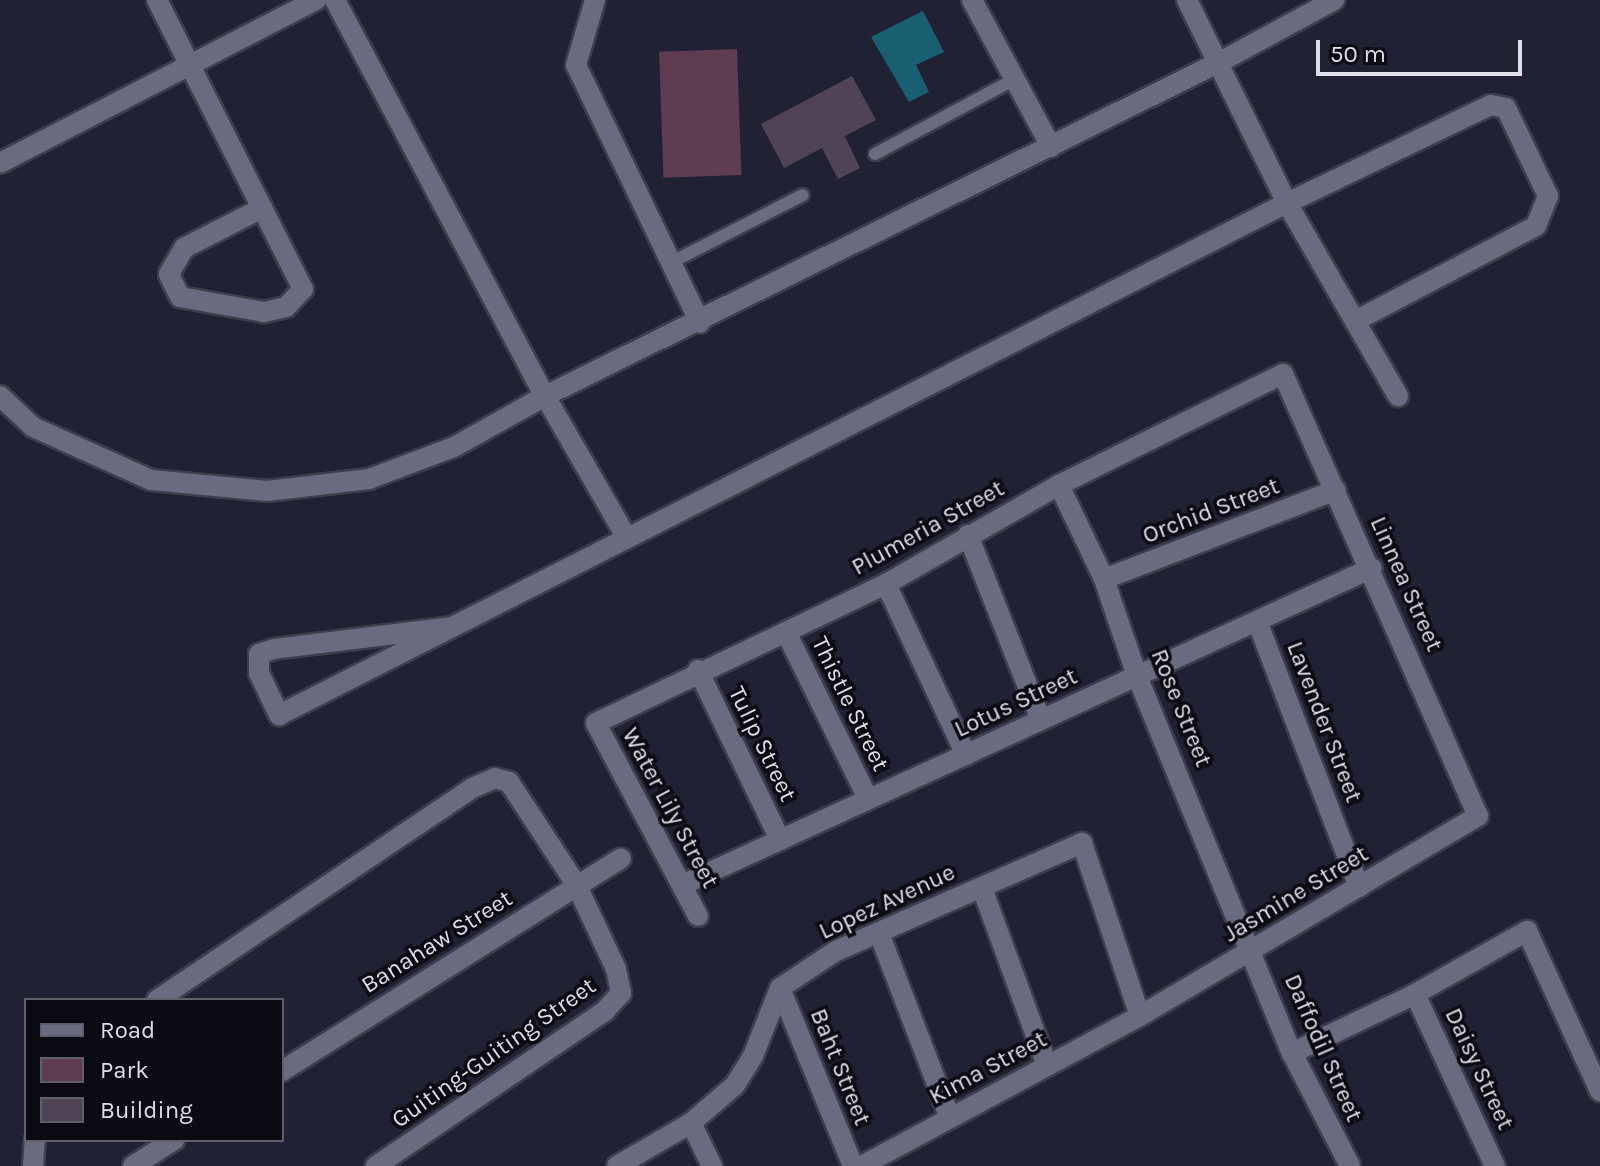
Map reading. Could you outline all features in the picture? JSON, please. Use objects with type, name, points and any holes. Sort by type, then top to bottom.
[{"type":"street","points":[[157,0],[303,289],[286,307],[264,312],[180,297],[169,274],[184,248],[262,208]]},
{"type":"street","points":[[0,163],[316,0]]},
{"type":"street","points":[[335,0],[545,396],[627,538]]},
{"type":"street","points":[[595,0],[576,65],[700,323]]},
{"type":"street","points":[[972,0],[1051,147]]},
{"type":"street","points":[[1187,0],[1287,203],[1398,396]]},
{"type":"street","points":[[0,396],[33,427],[151,480],[267,491],[369,479],[454,447],[545,396],[700,323],[1051,147],[1220,62],[1334,0]]},
{"type":"street","points":[[452,627],[274,649],[259,654],[259,673],[279,715],[1287,203],[1491,105],[1506,108],[1548,196],[1536,226],[1355,321]]},
{"type":"street","name":"Plumeria Street","points":[[596,723],[698,670],[886,584],[1059,485],[1283,374]]},
{"type":"street","name":"Linnea Street","points":[[1283,374],[1372,568],[1478,816]]},
{"type":"street","name":"Rose Street","points":[[1059,485],[1104,579],[1137,676],[1253,950]]},
{"type":"street","name":"Orchid Street","points":[[1104,579],[1336,490]]},
{"type":"street","points":[[968,535],[1041,720]]},
{"type":"street","name":"Lotus Street","points":[[682,885],[1372,568]]},
{"type":"street","points":[[886,584],[966,755]]},
{"type":"street","name":"Lavender Street","points":[[1257,621],[1359,887]]},
{"type":"street","name":"Thistle Street","points":[[786,632],[868,799]]},
{"type":"street","name":"Tulip Street","points":[[698,670],[780,840]]},
{"type":"street","name":"Water Lily Street","points":[[596,723],[698,916]]},
{"type":"street","name":"Guiting-Guiting Street","points":[[160,998],[472,788],[495,778],[519,791],[576,884],[620,981],[614,1003],[376,1166]]},
{"type":"street","name":"Jasmine Street","points":[[1140,1016],[1478,816]]},
{"type":"street","name":"Lopez Avenue","points":[[780,988],[836,951],[1082,843],[1140,1016]]},
{"type":"street","name":"Banahaw Street","points":[[284,1070],[621,858]]},
{"type":"street","points":[[982,888],[1047,1066]]},
{"type":"street","points":[[1292,1053],[1415,994],[1527,931],[1600,1091]]},
{"type":"street","points":[[879,933],[950,1118]]},
{"type":"street","name":"Daffodil Street","points":[[1253,950],[1292,1053],[1350,1166]]},
{"type":"street","points":[[617,1166],[691,1123],[735,1085],[753,1056],[780,988]]},
{"type":"street","name":"Baht Street","points":[[780,988],[853,1166]]},
{"type":"street","name":"Daisy Street","points":[[1415,994],[1495,1166]]},
{"type":"street","name":"Kima Street","points":[[861,1166],[1140,1016]]},
{"type":"street","points":[[691,1123],[712,1166]]},
{"type":"street","points":[[33,1166],[35,1142]]},
{"type":"street","points":[[133,1166],[171,1142]]},
{"type":"lane","points":[[875,154],[1015,79]]},
{"type":"lane","points":[[670,263],[803,195]]},
{"type":"green space","points":[[737,49],[741,175],[663,178],[659,52]]},
{"type":"water","points":[[923,11],[944,52],[916,65],[929,92],[909,102],[871,37]]},
{"type":"building","points":[[852,76],[876,120],[845,136],[860,168],[838,179],[822,148],[784,168],[761,124]]}]
